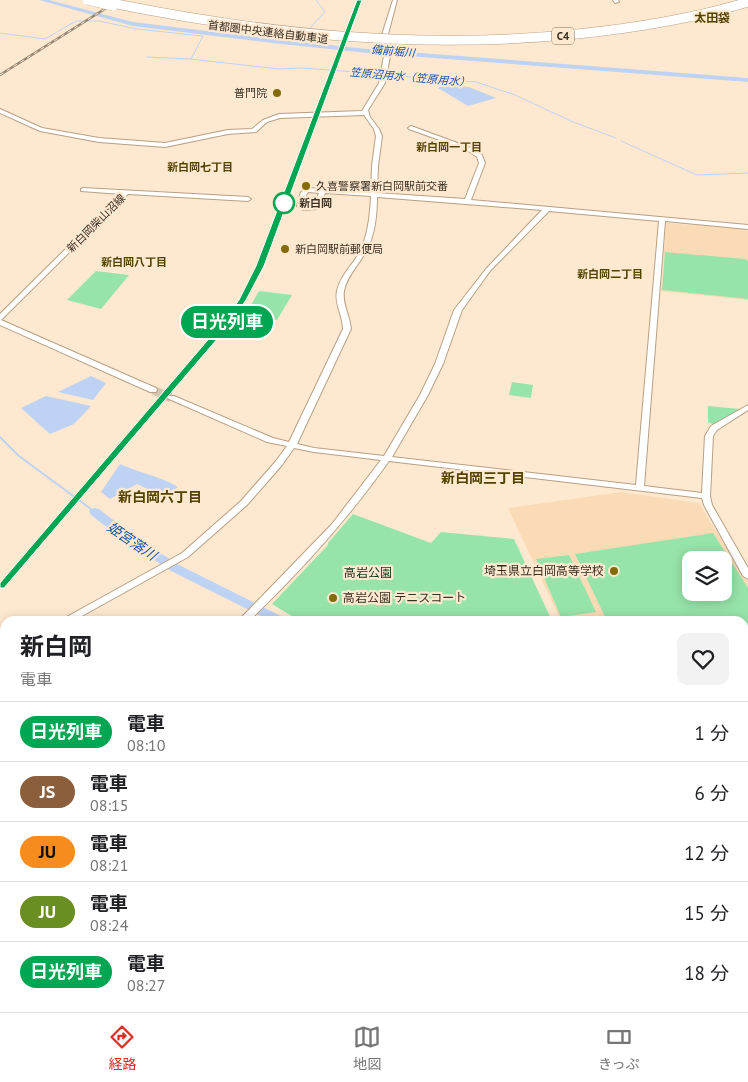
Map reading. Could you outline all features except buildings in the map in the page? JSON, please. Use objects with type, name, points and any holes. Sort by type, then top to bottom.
[{"type":"highway","name":"首都圏中央連絡自動車道","points":[[87,0],[182,21],[254,32],[353,42],[436,44],[526,41],[608,34],[678,23],[748,4]]},
{"type":"highway","name":"首都圏中央連絡自動車道","points":[[105,0],[200,22],[255,30],[335,38],[422,41],[503,40],[597,32],[674,20],[748,4]]},
{"type":"street","points":[[105,0],[208,21],[295,32]]},
{"type":"street","points":[[75,616],[186,555],[244,503],[292,446],[346,329],[347,323],[340,301],[340,291],[368,241],[374,214],[376,194],[375,166],[379,136],[376,127],[365,113],[366,105],[382,83],[387,52],[384,38],[395,0]]},
{"type":"street","points":[[0,111],[40,129],[99,140],[165,145],[228,132],[254,131],[265,121],[283,116],[365,113]]},
{"type":"street","points":[[411,128],[469,149],[480,156],[482,163],[467,201]]},
{"type":"street","points":[[83,190],[126,192]]},
{"type":"street","points":[[323,191],[467,201],[546,210],[748,227]]},
{"type":"street","name":"新白岡柴山沼線","points":[[0,320],[126,192],[248,199]]},
{"type":"street","points":[[248,616],[336,526],[387,458],[424,395],[439,364],[458,310],[488,270],[546,210]]},
{"type":"street","points":[[640,488],[662,220]]},
{"type":"street","points":[[0,320],[153,390]]},
{"type":"street","points":[[171,398],[257,435],[292,446],[346,455],[387,458],[706,496]]},
{"type":"street","points":[[748,407],[714,428],[709,436],[706,496],[708,505],[748,576]]},
{"type":"shaded area","points":[[666,223],[745,229],[748,231],[748,300],[661,291]]},
{"type":"shaded area","name":"埼玉県立白岡高等学校","points":[[621,492],[699,503],[729,551],[682,551],[682,601],[732,601],[732,556],[748,582],[748,616],[559,616],[508,508]]},
{"type":"green space","points":[[665,252],[745,259],[748,261],[748,299],[662,290]]},
{"type":"green space","points":[[96,271],[129,275],[101,309],[67,300]]},
{"type":"green space","points":[[259,291],[292,295],[277,320],[245,315]]},
{"type":"green space","points":[[512,382],[533,385],[531,398],[509,395]]},
{"type":"green space","points":[[708,406],[740,409],[714,425],[708,422]]},
{"type":"green space","name":"高岩公園","points":[[353,514],[431,543],[441,532],[514,539],[550,616],[292,616],[272,604]]},
{"type":"green space","points":[[713,533],[724,551],[682,551],[682,601],[732,601],[732,563],[748,588],[748,616],[605,616],[575,554]]},
{"type":"green space","points":[[569,555],[596,612],[561,616],[536,559]]},
{"type":"water","points":[[444,85],[469,87],[496,98],[468,106],[438,88]]},
{"type":"water","points":[[91,376],[106,383],[93,400],[58,392]]},
{"type":"water","points":[[46,396],[91,406],[74,424],[50,434],[21,408]]},
{"type":"water","points":[[120,464],[178,487],[164,497],[137,484],[110,499],[101,492]]},
{"type":"waterway","name":"備前堀川","points":[[42,0],[133,24],[281,42],[368,51],[748,80]]},
{"type":"waterway","points":[[308,30],[325,12],[316,0]]},
{"type":"waterway","name":"笠原沼用水（笠原用水）","points":[[0,33],[45,39],[76,21],[99,21],[137,29],[203,36],[191,59]]},
{"type":"waterway","name":"備前堀川","points":[[288,42],[299,35]]},
{"type":"waterway","name":"笠原沼用水（笠原用水）","points":[[147,57],[190,59],[279,69],[302,68],[382,74]]},
{"type":"waterway","name":"笠原沼用水（笠原用水）","points":[[386,75],[476,82],[515,95],[573,122],[616,138]]},
{"type":"waterway","name":"笠原沼用水（笠原用水）","points":[[621,141],[697,175],[748,173]]},
{"type":"waterway","name":"姫宮落川","points":[[0,437],[19,456],[95,512]]},
{"type":"waterway","name":"姫宮落川","points":[[95,512],[121,532],[126,540],[146,549],[175,568],[271,616]]},
{"type":"tunnel","points":[[153,390],[171,398]]},
{"type":"railway","points":[[0,75],[119,0]]},
{"type":"railway","points":[[171,387],[221,329],[242,300],[260,266],[360,0]]},
{"type":"railway","points":[[0,586],[172,385]]},
{"type":"train","name":"日光列車","points":[[0,586],[221,329],[235,312],[250,288],[303,154],[360,0]]},
{"type":"place","name":"普門院","points":[[277,93]]},
{"type":"place","name":"久喜警察署新白岡駅前交番","points":[[306,186]]},
{"type":"place","name":"新白岡","points":[[284,203]]},
{"type":"place","name":"新白岡駅前郵便局","points":[[285,249]]},
{"type":"place","name":"埼玉県立白岡高等学校","points":[[614,571]]},
{"type":"place","name":"高岩公園 テニスコート","points":[[333,598]]},
{"type":"district","name":"太田袋","points":[[712,18]]},
{"type":"district","name":"新白岡一丁目","points":[[449,147]]},
{"type":"district","name":"新白岡七丁目","points":[[200,167]]},
{"type":"district","name":"新白岡八丁目","points":[[134,262]]},
{"type":"district","name":"新白岡二丁目","points":[[610,274]]},
{"type":"district","name":"新白岡三丁目","points":[[483,478]]},
{"type":"district","name":"新白岡六丁目","points":[[160,497]]}]
